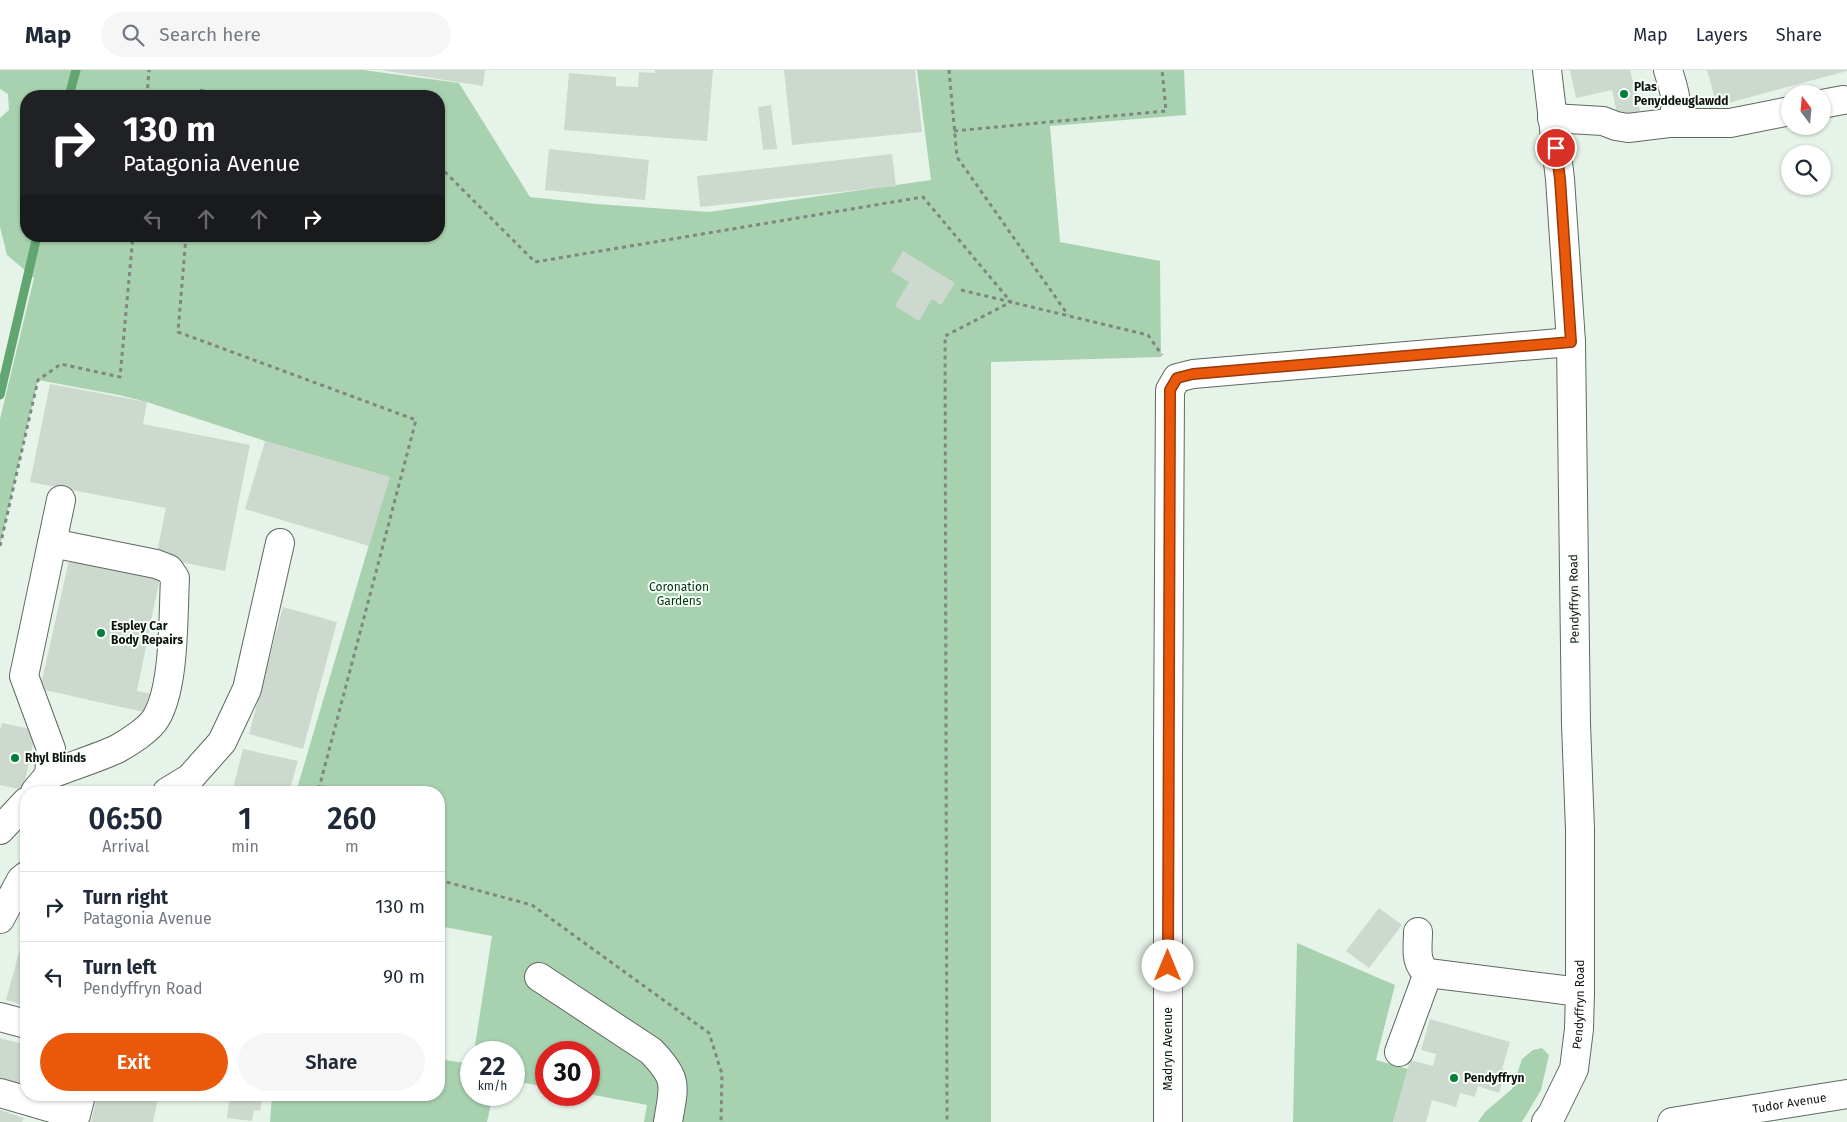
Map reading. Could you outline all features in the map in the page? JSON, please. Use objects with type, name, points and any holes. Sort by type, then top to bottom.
[{"type":"street","name":"Pendyffryn Road","points":[[1547,70],[1560,179],[1571,342],[1576,705],[1580,829],[1579,1029],[1574,1069],[1557,1119]]},
{"type":"street","points":[[1668,70],[1676,105],[1674,117],[1669,123]]},
{"type":"street","points":[[1552,118],[1603,121],[1628,128],[1669,123],[1730,123],[1781,112]]},
{"type":"street","points":[[1177,378],[1193,374],[1571,342]]},
{"type":"street","name":"Madryn Avenue","points":[[1168,1122],[1170,390],[1177,378]]},
{"type":"street","points":[[42,784],[51,749],[24,676],[61,500]]},
{"type":"street","points":[[177,786],[190,778],[222,742],[247,689],[280,543]]},
{"type":"street","points":[[42,784],[117,748],[137,736],[156,719],[163,702],[169,678],[175,578],[169,569],[156,564],[52,544]]},
{"type":"street","points":[[0,830],[20,808]]},
{"type":"street","points":[[0,919],[20,882]]},
{"type":"street","points":[[1418,932],[1418,962],[1422,969],[1428,973],[1580,992]]},
{"type":"street","points":[[1399,1052],[1428,973]]},
{"type":"street","points":[[539,977],[651,1051],[665,1066],[674,1085],[668,1122]]},
{"type":"street","points":[[0,1017],[20,1022]]},
{"type":"street","points":[[0,1093],[20,1099]]},
{"type":"street","name":"Tudor Avenue","points":[[1672,1122],[1847,1094]]},
{"type":"street","points":[[28,1101],[76,1115],[80,1101]]},
{"type":"path","points":[[147,90],[149,70]]},
{"type":"path","points":[[949,70],[957,157],[1068,315]]},
{"type":"path","points":[[954,131],[1166,111],[1162,70]]},
{"type":"path","points":[[445,172],[535,262],[923,197],[1011,302]]},
{"type":"path","points":[[0,546],[38,380],[61,364],[120,377],[132,242]]},
{"type":"path","points":[[186,242],[178,332],[416,420],[320,786]]},
{"type":"path","points":[[960,290],[1148,335],[1177,378]]},
{"type":"path","points":[[947,1122],[945,336],[1011,302]]},
{"type":"path","points":[[445,882],[532,905],[709,1033],[722,1074],[721,1122]]},
{"type":"green space","name":"Coronation Gardens","points":[[0,70],[363,70],[459,83],[530,197],[709,212],[931,180],[917,70],[1184,70],[1186,115],[1050,126],[1060,242],[1160,261],[1161,357],[991,362],[991,1122],[644,1122],[647,1105],[600,1096],[600,1041],[535,1041],[535,1085],[525,1083],[525,1041],[476,1041],[492,936],[445,927],[445,786],[298,786],[389,477],[265,441],[147,402],[38,380],[0,546],[0,419],[34,278],[7,255],[0,227],[0,118],[9,110],[8,94],[0,89]]},
{"type":"green space","points":[[1297,943],[1395,985],[1376,1060],[1408,1069],[1393,1122],[1293,1122]]},
{"type":"green space","points":[[1542,1048],[1549,1055],[1541,1090],[1522,1122],[1478,1122],[1485,1112],[1512,1089],[1522,1059],[1533,1050]]},
{"type":"green space","points":[[445,1060],[460,1062],[460,1106],[491,1106],[487,1122],[270,1122],[272,1101],[445,1101]]},
{"type":"building","points":[[380,70],[485,70],[483,86]]},
{"type":"building","points":[[655,70],[713,70],[707,141],[564,130],[569,73],[616,77],[616,86],[638,87],[639,72],[655,73]]},
{"type":"building","points":[[784,70],[915,70],[922,132],[792,145]]},
{"type":"building","name":"Plas Penyddeuglawdd","points":[[1570,70],[1630,70],[1640,111],[1618,117],[1612,90],[1576,98]]},
{"type":"building","points":[[1707,70],[1847,70],[1795,85],[1781,85],[1781,89],[1717,106]]},
{"type":"building","points":[[771,105],[777,149],[763,150],[758,107]]},
{"type":"building","points":[[549,149],[649,160],[645,200],[545,190]]},
{"type":"building","points":[[892,154],[896,186],[700,207],[697,176]]},
{"type":"building","points":[[903,251],[955,283],[941,305],[932,299],[919,321],[895,306],[909,282],[891,271]]},
{"type":"building","points":[[50,384],[147,402],[143,424],[250,445],[225,571],[156,557],[166,508],[30,482]]},
{"type":"building","points":[[265,441],[390,477],[369,546],[245,509]]},
{"type":"building","name":"Espley Car Body Repairs","points":[[70,556],[160,577],[137,691],[152,694],[148,713],[40,689]]},
{"type":"building","points":[[283,607],[337,622],[303,749],[249,734]]},
{"type":"building","name":"Rhyl Blinds","points":[[2,723],[36,730],[24,786],[20,786],[20,789],[0,785],[0,730]]},
{"type":"building","points":[[243,749],[298,761],[291,786],[234,786]]},
{"type":"building","points":[[1379,908],[1402,925],[1369,968],[1346,951]]},
{"type":"building","points":[[20,949],[20,1004],[6,1000]]},
{"type":"building","name":"Pendyffryn","points":[[1430,1019],[1510,1042],[1502,1069],[1506,1070],[1499,1093],[1478,1086],[1475,1097],[1460,1093],[1456,1107],[1432,1100],[1426,1122],[1393,1122],[1410,1060],[1433,1066],[1436,1054],[1421,1050]]},
{"type":"building","points":[[0,1038],[20,1043],[20,1086],[0,1080]]},
{"type":"building","points":[[96,1101],[158,1101],[153,1122],[91,1122]]},
{"type":"building","points":[[229,1101],[262,1101],[260,1111],[254,1110],[252,1121],[227,1118]]},
{"type":"building","points":[[0,1110],[24,1118],[22,1122],[0,1122]]},
{"type":"waterway","points":[[71,90],[76,70]]},
{"type":"waterway","points":[[0,395],[36,242]]},
{"type":"place","name":"Plas Penyddeuglawdd","points":[[1624,94]]},
{"type":"place","name":"Espley Car Body Repairs","points":[[101,633]]},
{"type":"place","name":"Rhyl Blinds","points":[[15,758]]},
{"type":"place","name":"Pendyffryn","points":[[1454,1078]]},
{"type":"route","points":[[1168,966],[1170,390],[1177,378],[1193,374],[1571,342],[1560,179],[1556,148]]}]
